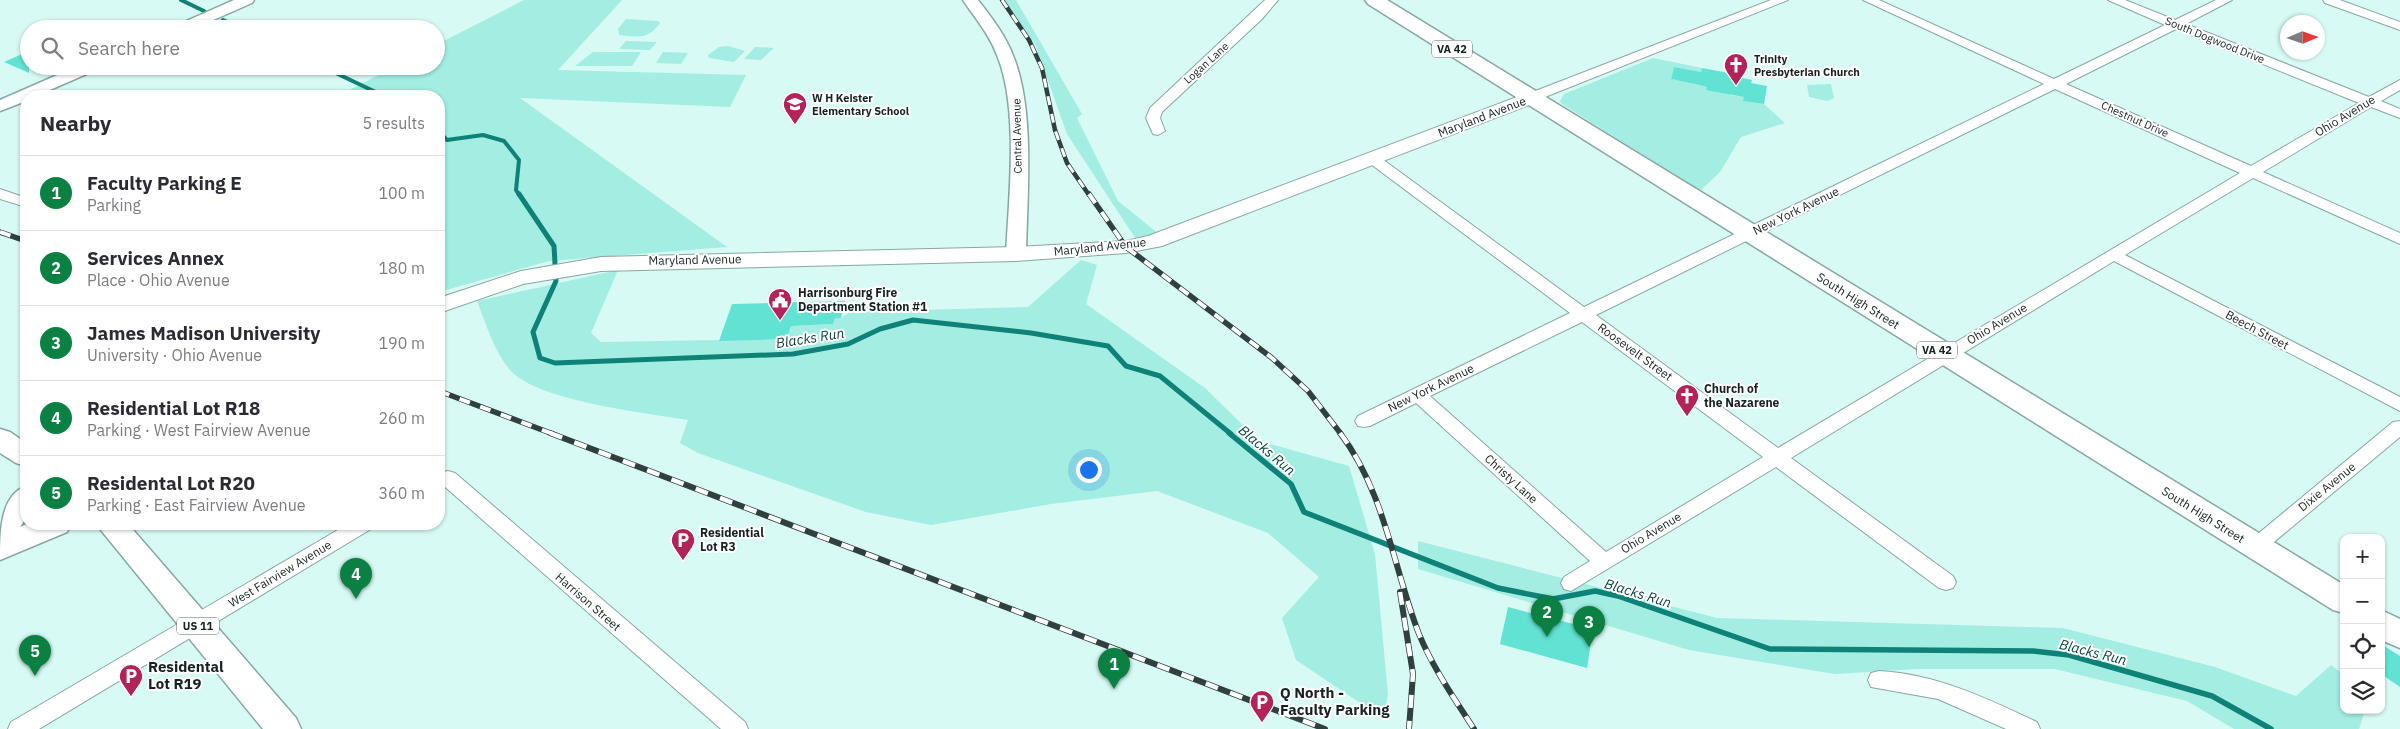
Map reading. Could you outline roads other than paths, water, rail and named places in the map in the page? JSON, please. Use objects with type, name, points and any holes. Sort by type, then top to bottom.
[{"type":"main road","name":"South High Street","points":[[1374,0],[2340,599]]},
{"type":"main road","name":"Maryland Avenue","points":[[445,304],[493,286],[540,274],[627,262],[1016,254],[1126,247],[1154,241],[1373,160],[1530,98]]},
{"type":"main road","points":[[0,439],[20,452]]},
{"type":"main road","points":[[0,531],[20,505]]},
{"type":"main road","points":[[0,548],[42,530]]},
{"type":"main road","name":"US 11","points":[[116,530],[284,729]]},
{"type":"main road","points":[[2383,624],[2400,634]]},
{"type":"street","points":[[201,20],[247,0]]},
{"type":"street","name":"Central Avenue","points":[[970,0],[1003,47],[1017,94],[1019,119],[1016,254]]},
{"type":"street","name":"Logan Lane","points":[[1158,131],[1153,118],[1155,111],[1258,16],[1272,0]]},
{"type":"street","name":"Maryland Avenue","points":[[1530,98],[1782,0]]},
{"type":"street","name":"Chestnut Drive","points":[[1869,0],[2400,239]]},
{"type":"street","name":"South Dogwood Drive","points":[[2114,0],[2400,114]]},
{"type":"street","name":"New York Avenue","points":[[1364,421],[2226,0]]},
{"type":"street","points":[[2329,0],[2400,26]]},
{"type":"street","points":[[37,90],[71,75]]},
{"type":"street","name":"Ohio Avenue","points":[[1571,582],[1945,355],[2400,84]]},
{"type":"street","points":[[0,106],[20,97]]},
{"type":"street","name":"Roosevelt Street","points":[[1373,160],[1946,582]]},
{"type":"street","points":[[0,194],[20,200]]},
{"type":"street","name":"Beech Street","points":[[2114,255],[2400,405]]},
{"type":"street","name":"Christy Lane","points":[[1418,395],[1604,562]]},
{"type":"street","name":"Dixie Avenue","points":[[2255,547],[2400,428]]},
{"type":"street","name":"Harrison Street","points":[[445,479],[448,478],[737,729]]},
{"type":"street","name":"West Fairview Avenue","points":[[19,729],[354,530]]},
{"type":"street","points":[[1879,680],[1915,683],[1947,691],[2029,729]]},
{"type":"waterway","name":"Blacks Run","points":[[181,0],[204,11]]},
{"type":"waterway","name":"Blacks Run","points":[[340,75],[371,90]]},
{"type":"waterway","name":"Blacks Run","points":[[445,138],[447,140],[483,135],[504,141],[519,160],[516,190],[519,195]]},
{"type":"waterway","name":"Blacks Run","points":[[519,194],[554,246],[556,281],[533,332],[540,358],[555,363],[793,354],[848,344],[880,329],[913,320],[1031,333],[1108,346],[1126,366],[1160,376],[1231,434]]},
{"type":"waterway","name":"Blacks Run","points":[[1229,433],[1291,484],[1304,512],[1498,588],[1553,599],[1595,591],[1618,596],[1770,649],[2033,651],[2069,655],[2212,696],[2271,729]]},
{"type":"railway","points":[[1002,0],[1029,40],[1042,68],[1055,130],[1067,163],[1089,195]]},
{"type":"railway","points":[[1089,194],[1126,247],[1272,358],[1308,391],[1341,434]]},
{"type":"railway","points":[[0,232],[20,239]]},
{"type":"railway","points":[[445,393],[553,434]]},
{"type":"railway","points":[[550,433],[1325,729]]},
{"type":"railway","points":[[1340,433],[1368,480],[1378,505],[1419,634],[1444,683],[1474,729]]},
{"type":"railway","points":[[1400,592],[1413,674],[1409,729]]},
{"type":"place","name":"Trinity Presbyterian Church","points":[[1736,86]]},
{"type":"place","name":"W H Keister Elementary School","points":[[795,125]]},
{"type":"place","name":"Harrisonburg Fire Department Station #1","points":[[780,321]]},
{"type":"place","name":"Church of the Nazarene","points":[[1687,417]]},
{"type":"place","name":"Residential Lot R3","points":[[683,561]]},
{"type":"place","name":"Residential Lot R18","points":[[356,599]]},
{"type":"place","name":"Services Annex","points":[[1547,637]]},
{"type":"place","name":"James Madison University","points":[[1589,647]]},
{"type":"place","name":"Residental Lot R20","points":[[35,676]]},
{"type":"place","name":"Faculty Parking E","points":[[1114,689]]},
{"type":"place","name":"Residental Lot R19","points":[[131,697]]},
{"type":"place","name":"Q North - Faculty Parking","points":[[1262,723]]}]
